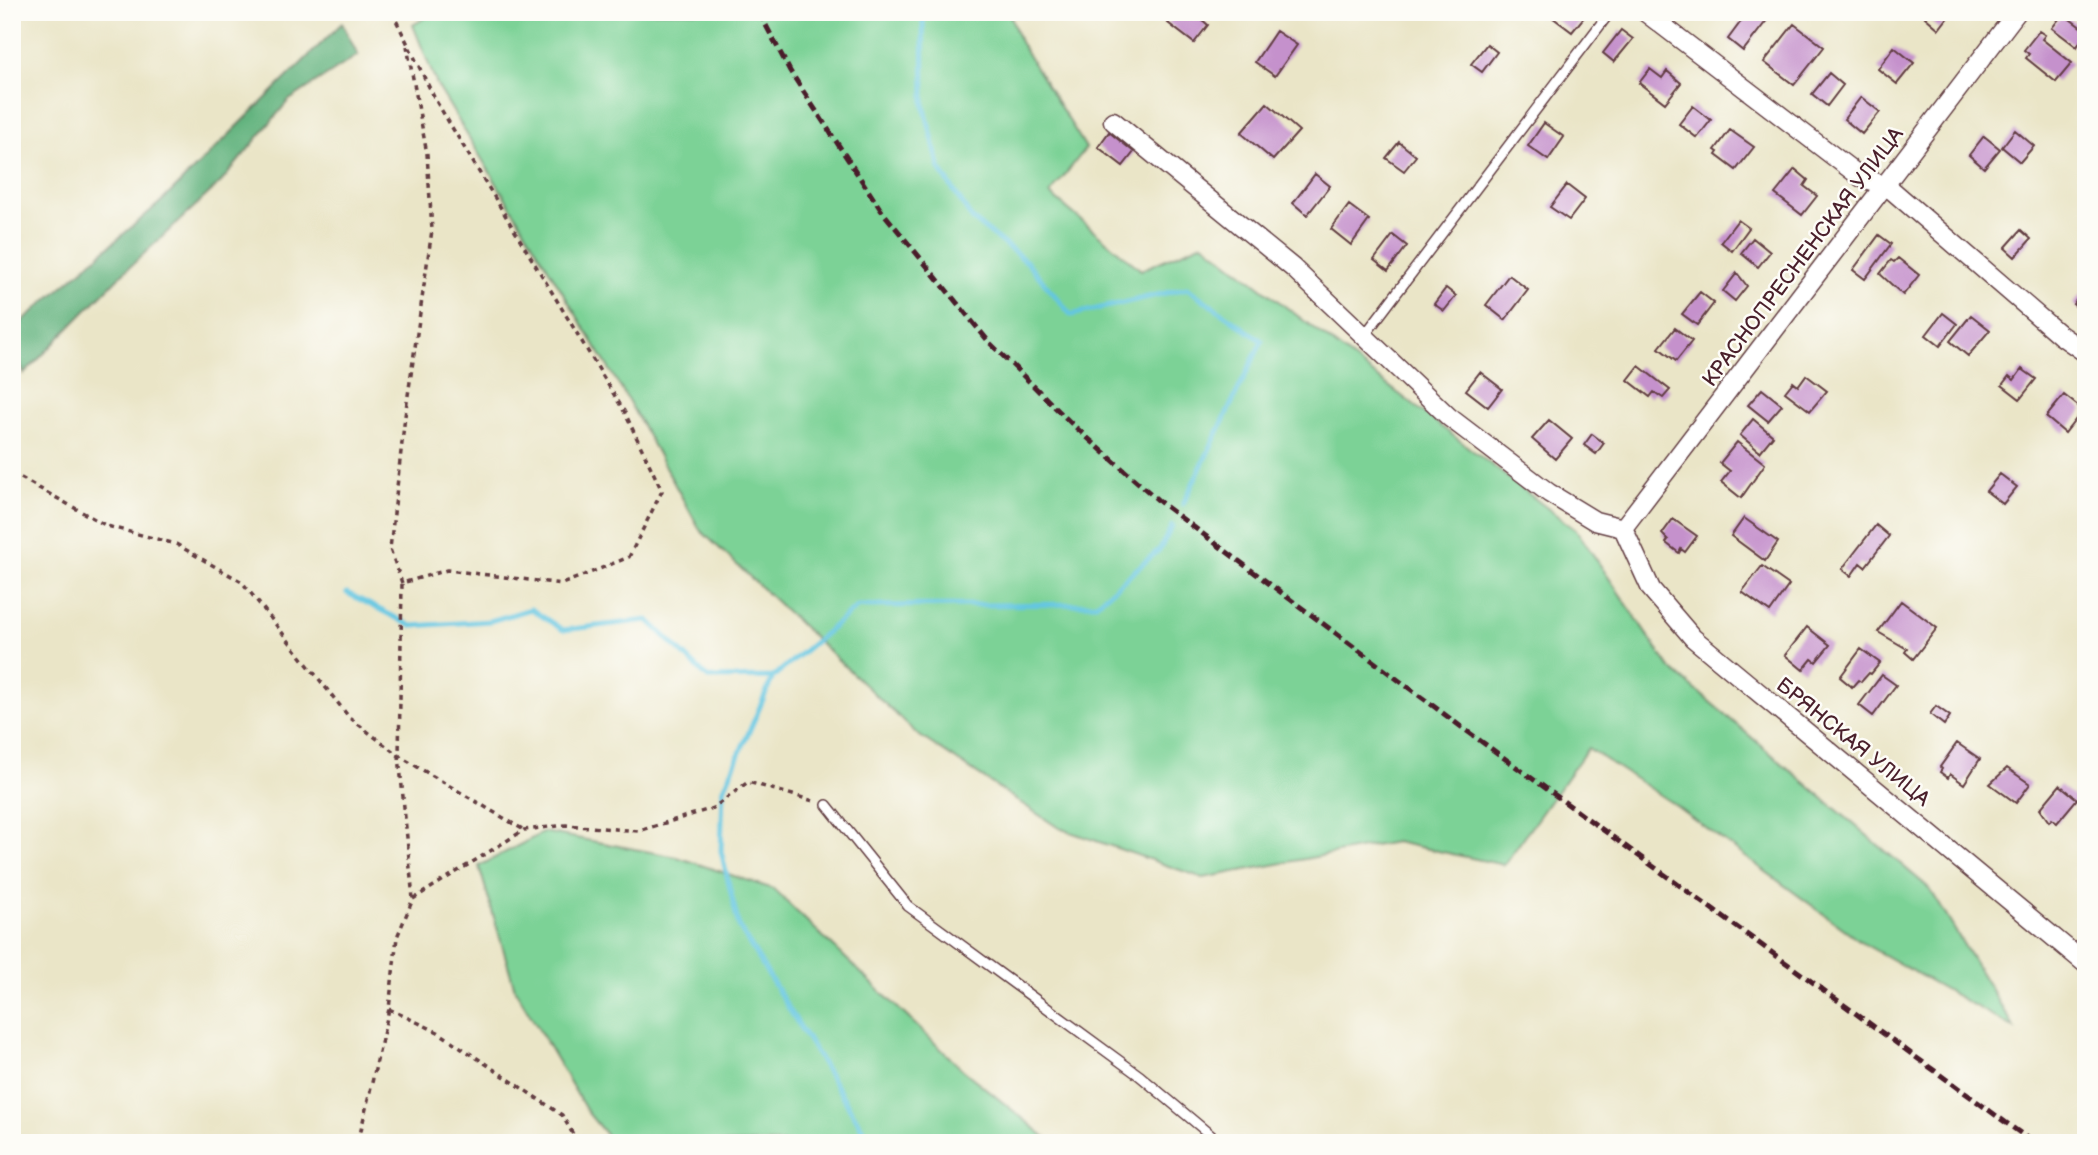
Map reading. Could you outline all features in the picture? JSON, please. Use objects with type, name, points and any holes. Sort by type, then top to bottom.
[{"type":"street","points":[[1645,12],[1862,178],[1887,186],[2060,335],[2086,353]]},
{"type":"street","name":"КРАСНОПРЕСНЕНСКАЯ УЛИЦА","points":[[1623,528],[1887,186],[2017,12]]},
{"type":"street","points":[[1112,121],[1293,268],[1363,338],[1449,417],[1549,493],[1595,521],[1623,528]]},
{"type":"street","name":"БРЯНСКАЯ УЛИЦА","points":[[1623,528],[1651,589],[1693,638],[2086,964]]},
{"type":"lane","points":[[1363,338],[1610,12]]},
{"type":"lane","points":[[827,805],[908,906],[1140,1076],[1220,1143]]},
{"type":"path","points":[[392,12],[436,101],[624,411],[662,491],[629,557],[562,584],[447,570],[402,583]]},
{"type":"path","points":[[358,1143],[389,1009],[397,937],[413,899],[399,756],[402,583],[390,549],[405,416],[432,230],[427,154],[406,40]]},
{"type":"path","points":[[12,473],[107,526],[176,544],[242,582],[349,717],[399,756],[524,830]]},
{"type":"path","points":[[413,899],[524,830],[566,825],[639,831],[713,808],[748,782],[827,805]]},
{"type":"path","points":[[389,1009],[438,1032],[562,1115],[578,1143]]},
{"type":"green space","points":[[435,12],[1009,12],[1020,42],[1086,148],[1050,194],[1141,270],[1203,243],[1577,531],[1670,668],[1930,889],[2014,1028],[1866,945],[1672,803],[1588,748],[1504,865],[1395,842],[1203,878],[1059,828],[917,734],[700,530],[628,400],[437,85],[413,25]]},
{"type":"green space","points":[[342,23],[358,55],[288,101],[222,181],[119,277],[24,374],[12,341],[12,330],[163,200]]},
{"type":"green space","points":[[544,832],[677,857],[773,889],[963,1070],[1053,1143],[613,1143],[588,1113],[515,989],[479,866]]},
{"type":"building","points":[[1177,12],[1193,12],[1208,25],[1194,43],[1168,23]]},
{"type":"building","points":[[1555,12],[1580,12],[1585,16],[1572,32],[1552,17]]},
{"type":"building","points":[[1748,12],[1767,12],[1771,15],[1743,51],[1728,39]]},
{"type":"building","points":[[1929,12],[1952,12],[1939,29],[1925,17]]},
{"type":"building","points":[[2063,14],[2086,31],[2077,47],[2052,28]]},
{"type":"building","points":[[1794,24],[1824,47],[1794,85],[1764,62]]},
{"type":"building","points":[[1621,30],[1633,39],[1614,62],[1603,53]]},
{"type":"building","points":[[1276,31],[1297,45],[1275,76],[1255,62]]},
{"type":"building","points":[[2039,31],[2045,35],[2042,39],[2072,63],[2056,82],[2026,58],[2029,54],[2024,50]]},
{"type":"building","points":[[1487,44],[1497,52],[1482,72],[1471,64]]},
{"type":"building","points":[[1894,47],[1914,63],[1897,84],[1878,69]]},
{"type":"building","points":[[1650,69],[1662,78],[1667,71],[1681,83],[1665,103],[1639,83]]},
{"type":"building","points":[[1829,73],[1843,85],[1827,106],[1812,94]]},
{"type":"building","points":[[1861,97],[1880,112],[1862,134],[1844,119]]},
{"type":"building","points":[[1267,103],[1299,131],[1273,160],[1241,133]]},
{"type":"building","points":[[1693,106],[1711,120],[1697,138],[1679,124]]},
{"type":"building","points":[[1544,123],[1564,137],[1548,160],[1528,146]]},
{"type":"building","points":[[1730,130],[1754,147],[1736,170],[1716,155],[1718,152],[1715,150]]},
{"type":"building","points":[[2015,130],[2034,146],[2020,162],[2002,147]]},
{"type":"building","points":[[1109,132],[1134,152],[1123,166],[1098,147]]},
{"type":"building","points":[[1984,136],[2000,149],[1984,168],[1969,155]]},
{"type":"building","points":[[1399,142],[1416,156],[1404,171],[1386,158]]},
{"type":"building","points":[[1795,169],[1808,180],[1804,186],[1817,196],[1802,215],[1775,194]]},
{"type":"building","points":[[1315,174],[1330,186],[1307,215],[1293,203]]},
{"type":"building","points":[[1567,185],[1585,199],[1569,220],[1550,207]]},
{"type":"building","points":[[1349,205],[1369,220],[1351,245],[1331,229]]},
{"type":"building","points":[[1738,220],[1749,228],[1732,251],[1721,242]]},
{"type":"building","points":[[2021,230],[2031,239],[2015,257],[2005,248]]},
{"type":"building","points":[[1393,235],[1407,246],[1388,271],[1374,260]]},
{"type":"building","points":[[1879,235],[1891,244],[1865,279],[1853,270]]},
{"type":"building","points":[[1753,238],[1770,252],[1758,267],[1741,253]]},
{"type":"building","points":[[1898,258],[1919,275],[1903,295],[1880,274],[1891,260],[1894,262]]},
{"type":"building","points":[[1737,273],[1747,286],[1735,301],[1723,291]]},
{"type":"building","points":[[1509,275],[1528,290],[1505,320],[1486,305]]},
{"type":"building","points":[[1446,288],[1456,296],[1444,311],[1434,304]]},
{"type":"building","points":[[2086,288],[2086,315],[2073,304]]},
{"type":"building","points":[[1700,292],[1714,303],[1697,325],[1682,314]]},
{"type":"building","points":[[1943,313],[1957,324],[1940,346],[1926,335]]},
{"type":"building","points":[[1971,315],[1990,330],[1968,356],[1950,341]]},
{"type":"building","points":[[1675,328],[1692,341],[1676,361],[1659,348]]},
{"type":"building","points":[[1639,366],[1670,390],[1663,398],[1654,392],[1650,397],[1628,380]]},
{"type":"building","points":[[2022,369],[2036,379],[2020,399],[2002,385],[2009,376],[2014,380]]},
{"type":"building","points":[[1480,372],[1502,389],[1488,407],[1466,390]]},
{"type":"building","points":[[1806,375],[1827,391],[1810,411],[1785,392],[1793,382],[1798,386]]},
{"type":"building","points":[[1762,389],[1782,405],[1768,421],[1748,405]]},
{"type":"building","points":[[2064,395],[2083,410],[2065,433],[2046,417]]},
{"type":"building","points":[[1753,419],[1773,436],[1760,452],[1740,435]]},
{"type":"building","points":[[1549,420],[1572,439],[1555,459],[1532,439]]},
{"type":"building","points":[[1592,434],[1604,443],[1596,454],[1584,445]]},
{"type":"building","points":[[1737,442],[1765,464],[1741,498],[1721,482],[1730,471],[1720,463]]},
{"type":"building","points":[[2000,474],[2017,487],[2003,504],[1986,491]]},
{"type":"building","points":[[1744,518],[1778,542],[1765,561],[1731,536]]},
{"type":"building","points":[[1673,519],[1697,536],[1685,552],[1681,549],[1679,553],[1666,543],[1668,540],[1662,534]]},
{"type":"building","points":[[1876,525],[1889,536],[1865,567],[1860,563],[1851,576],[1842,569]]},
{"type":"building","points":[[1762,566],[1789,585],[1770,612],[1742,592]]},
{"type":"building","points":[[1901,601],[1937,628],[1913,659],[1905,652],[1907,649],[1878,632]]},
{"type":"building","points":[[1807,627],[1830,645],[1816,662],[1812,659],[1803,670],[1785,655]]},
{"type":"building","points":[[1861,649],[1880,663],[1871,674],[1861,682],[1858,680],[1852,687],[1840,677]]},
{"type":"building","points":[[1882,675],[1896,685],[1873,716],[1859,705]]},
{"type":"building","points":[[1936,706],[1950,716],[1944,725],[1930,714]]},
{"type":"building","points":[[1957,743],[1980,759],[1964,784],[1950,774],[1948,778],[1940,772],[1940,767]]},
{"type":"building","points":[[2007,768],[2030,784],[2016,803],[1990,784]]},
{"type":"building","points":[[2060,785],[2077,799],[2057,823],[2052,819],[2049,822],[2040,809]]},
{"type":"waterway","points":[[923,12],[924,105],[940,169],[972,219],[1027,262],[1071,315],[1187,288],[1262,341],[1183,504]]},
{"type":"waterway","points":[[871,1143],[739,927],[721,851],[723,791],[773,677],[858,606],[1096,604],[1160,549],[1172,526]]},
{"type":"waterway","points":[[347,593],[412,626],[490,621],[531,609],[563,630],[648,620],[708,678],[773,677]]},
{"type":"railway","points":[[759,12],[790,71],[881,210],[989,342],[1072,424],[1160,502],[1460,726],[2034,1143]]}]
